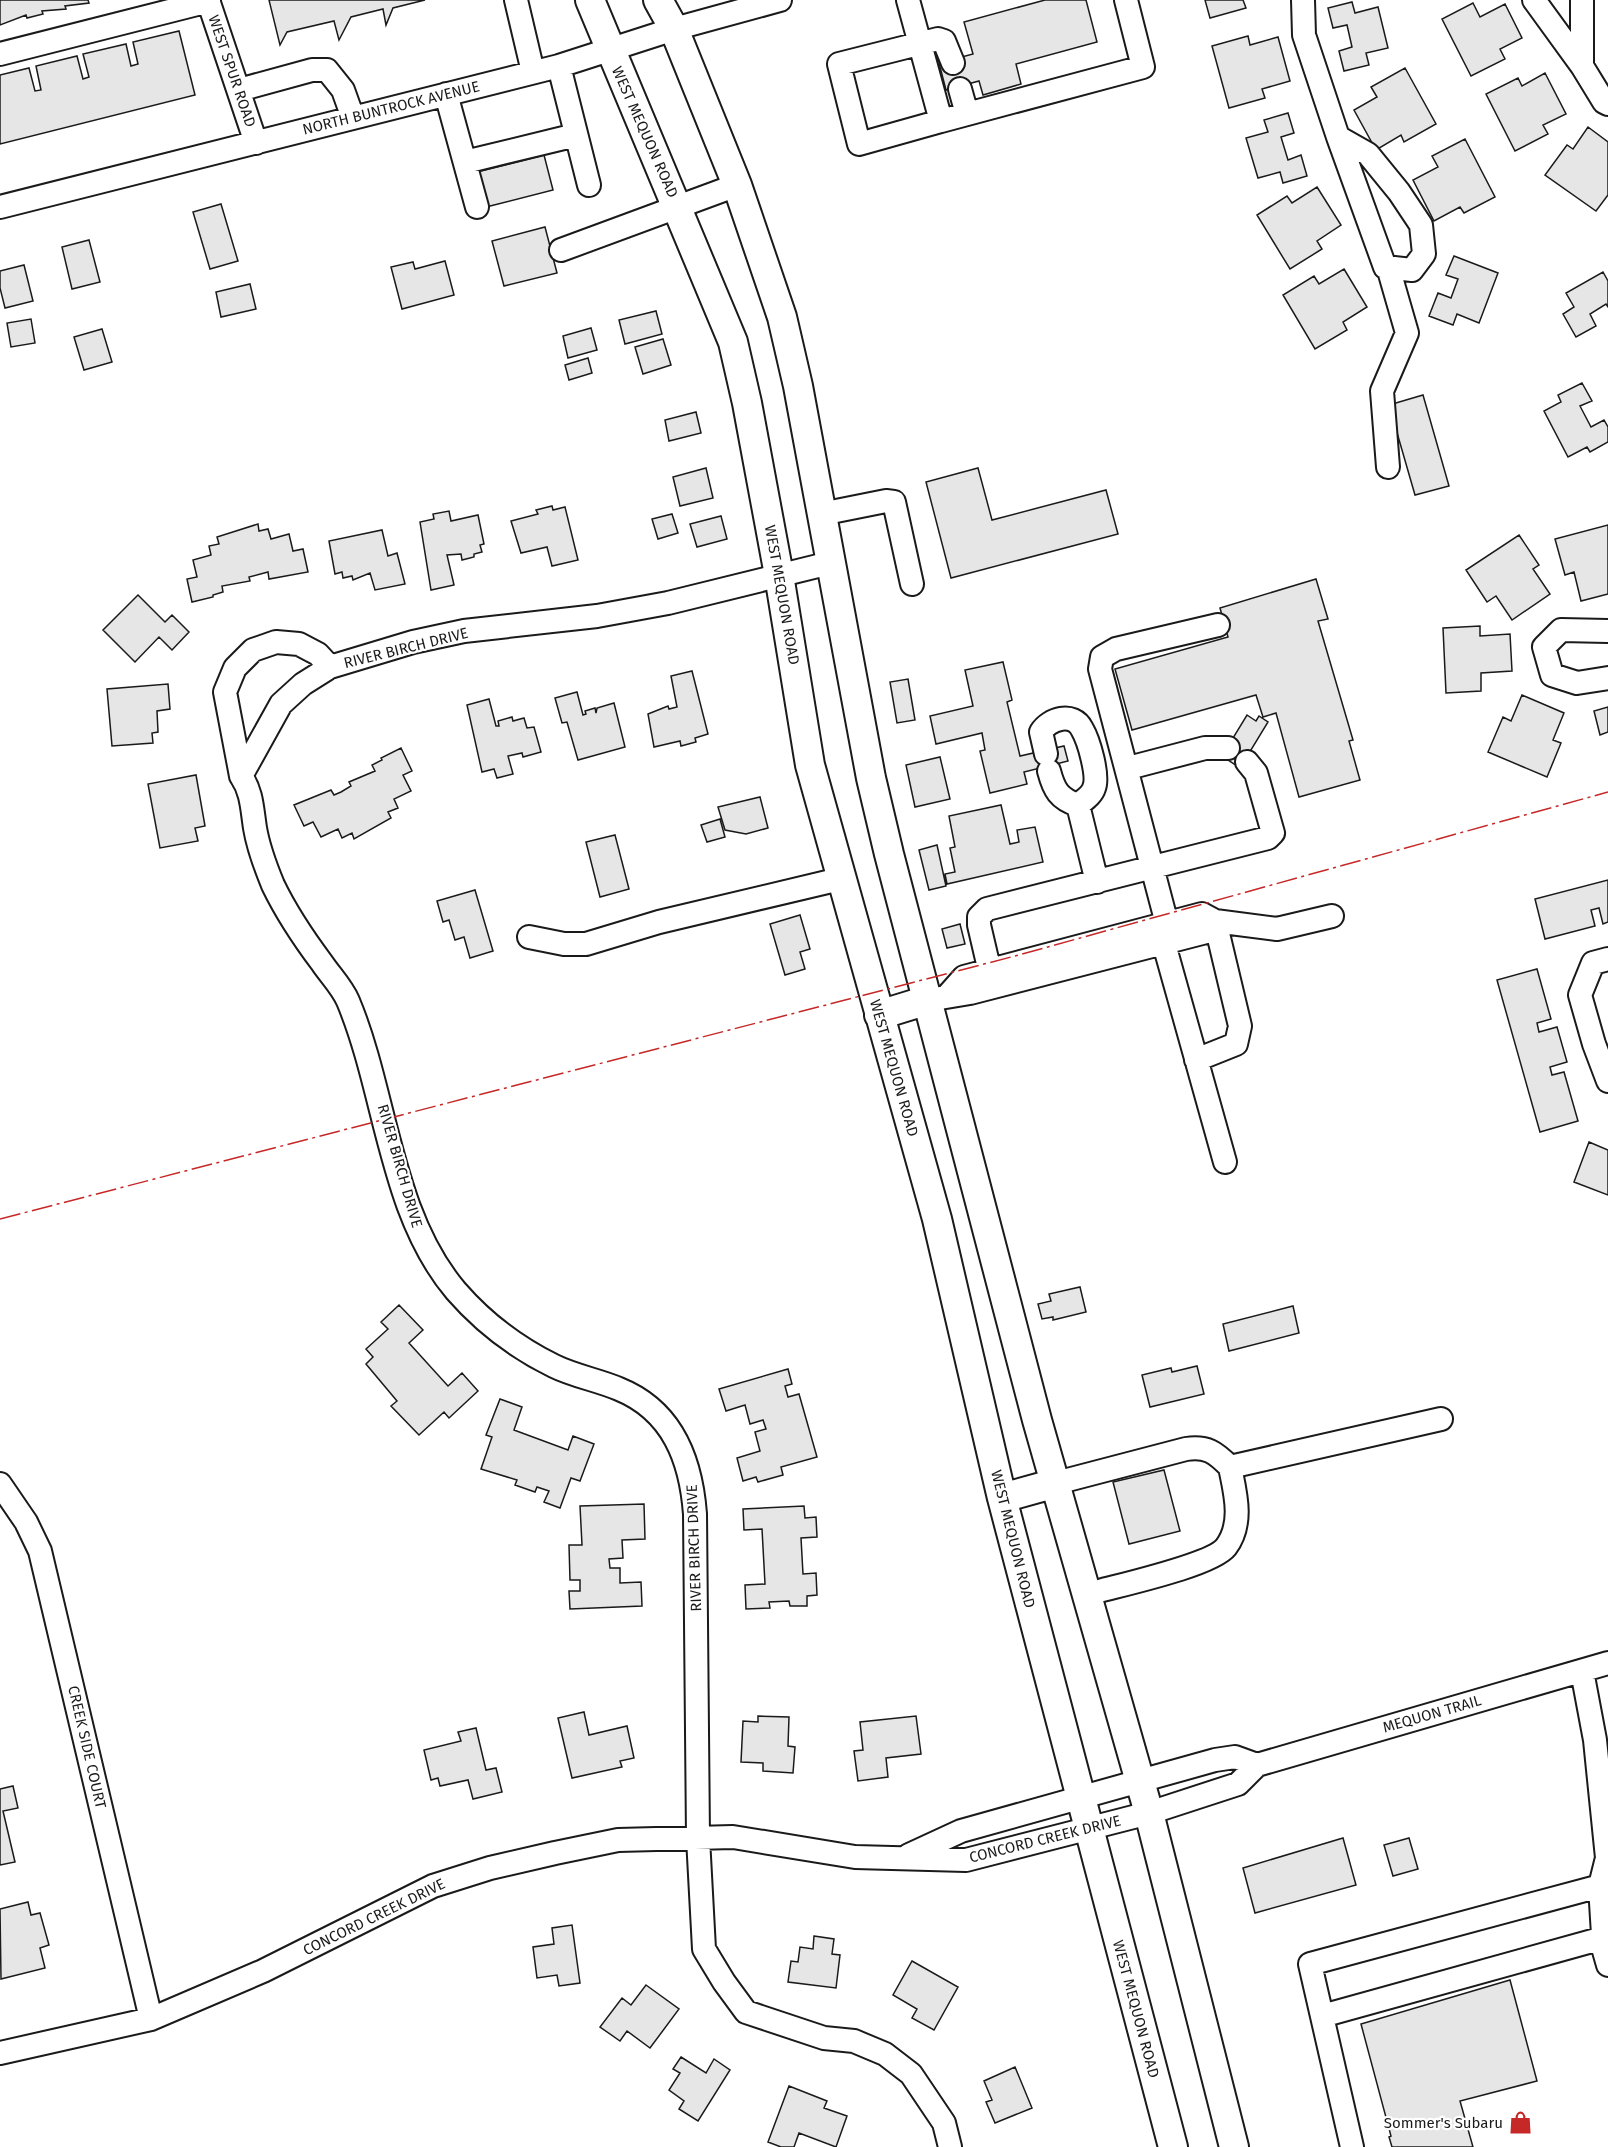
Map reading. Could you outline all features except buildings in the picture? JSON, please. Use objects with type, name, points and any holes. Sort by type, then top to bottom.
[{"type":"main road","name":"WEST MEQUON ROAD","points":[[590,0],[609,51],[678,207],[733,342],[747,403],[779,575],[810,765],[840,879],[937,1219],[1002,1498],[1173,2147]]},
{"type":"main road","points":[[658,0],[674,29],[737,185],[782,317],[871,778],[938,998],[1037,1420],[1149,1813],[1234,2147]]},
{"type":"main road","points":[[879,1015],[938,998]]},
{"type":"main road","points":[[1002,1498],[1056,1483]]},
{"type":"street","points":[[0,54],[208,0]]},
{"type":"street","name":"WEST SPUR ROAD","points":[[208,0],[256,143]]},
{"type":"street","points":[[516,0],[533,72]]},
{"type":"street","name":"NORTH BUNTROCK AVENUE","points":[[0,207],[559,66],[674,29],[780,0]]},
{"type":"street","points":[[908,0],[941,122]]},
{"type":"street","points":[[953,63],[944,41],[938,39],[839,64],[859,144],[1143,67],[1126,0]]},
{"type":"street","points":[[1303,0],[1304,35],[1338,137],[1385,267],[1412,270],[1424,254],[1421,225],[1399,192],[1368,154],[1338,137]]},
{"type":"street","points":[[1534,0],[1582,66],[1604,102],[1608,104]]},
{"type":"street","points":[[1582,0],[1582,66]]},
{"type":"street","points":[[559,66],[589,185]]},
{"type":"street","points":[[238,90],[312,70],[327,70],[343,90],[353,118]]},
{"type":"street","points":[[960,89],[967,114]]},
{"type":"street","points":[[446,94],[477,207]]},
{"type":"street","points":[[465,162],[576,135]]},
{"type":"street","points":[[561,250],[614,233],[737,185]]},
{"type":"street","points":[[1388,267],[1407,333],[1383,392],[1388,467]]},
{"type":"street","points":[[821,514],[886,501],[894,502],[912,584]]},
{"type":"street","name":"RIVER BIRCH DRIVE","points":[[830,563],[668,603],[597,616],[464,632],[413,642],[330,667],[303,684],[281,704],[241,776],[249,789],[255,831],[273,885],[306,941],[346,998],[368,1052],[406,1200],[417,1230],[435,1261],[455,1290],[483,1319],[519,1347],[555,1367],[621,1389],[665,1422],[680,1447],[692,1479],[695,1514],[698,1838],[704,1949],[723,1982],[746,2012],[824,2038],[854,2041],[885,2054],[911,2074],[944,2123],[950,2147]]},
{"type":"street","points":[[1218,625],[1116,649],[1102,657],[1100,669],[1128,771],[1196,1060],[1225,1162]]},
{"type":"street","points":[[1608,631],[1561,630],[1544,647],[1552,675],[1577,683],[1608,678]]},
{"type":"street","points":[[241,776],[225,692],[235,668],[253,650],[276,642],[298,644],[318,654],[330,667]]},
{"type":"street","points":[[1058,718],[1073,720],[1082,728],[1096,782],[1094,791],[1078,805],[1064,801],[1054,789],[1041,732],[1047,722],[1058,718]]},
{"type":"street","points":[[1128,771],[1136,766],[1205,748],[1228,748]]},
{"type":"street","points":[[992,979],[978,925],[979,917],[987,909],[1268,838],[1273,833],[1256,773],[1247,762]]},
{"type":"street","points":[[1078,805],[1097,882]]},
{"type":"street","points":[[528,937],[564,944],[586,944],[659,922],[840,879]]},
{"type":"street","points":[[1215,921],[1277,929],[1332,916]]},
{"type":"street","points":[[938,998],[992,979],[1168,936],[1210,932],[1215,921]]},
{"type":"street","points":[[1196,1060],[1236,1044],[1240,1026],[1215,921]]},
{"type":"street","points":[[1608,959],[1593,963],[1580,994],[1594,1044],[1608,1081]]},
{"type":"street","points":[[1230,1467],[1440,1419]]},
{"type":"street","points":[[1056,1483],[1203,1446],[1218,1455],[1230,1467],[1238,1506],[1233,1530],[1226,1547],[1203,1561],[1088,1594]]},
{"type":"street","name":"CREEK SIDE COURT","points":[[0,1484],[26,1522],[40,1551],[151,2019]]},
{"type":"street","name":"MEQUON TRAIL","points":[[1149,1813],[1238,1784],[1257,1765],[1608,1664]]},
{"type":"street","points":[[1582,1671],[1595,1740],[1606,1858],[1600,1886],[1603,1938],[1608,1965]]},
{"type":"street","name":"MEQUON TRAIL","points":[[1140,1781],[1235,1757],[1257,1765]]},
{"type":"street","name":"CONCORD CREEK DRIVE","points":[[904,1857],[961,1831],[1140,1781]]},
{"type":"street","name":"CONCORD CREEK DRIVE","points":[[0,2052],[151,2019],[263,1971],[433,1886],[490,1868],[618,1840],[733,1837],[855,1857],[966,1860],[1149,1813]]},
{"type":"street","points":[[1352,2147],[1310,1964],[1600,1886]]},
{"type":"street","points":[[1322,2016],[1603,1938]]},
{"type":"power","points":[[0,1219],[1015,956],[1608,792]]},
{"type":"place","name":"Sommer's Subaru","points":[[1521,2123]]}]
